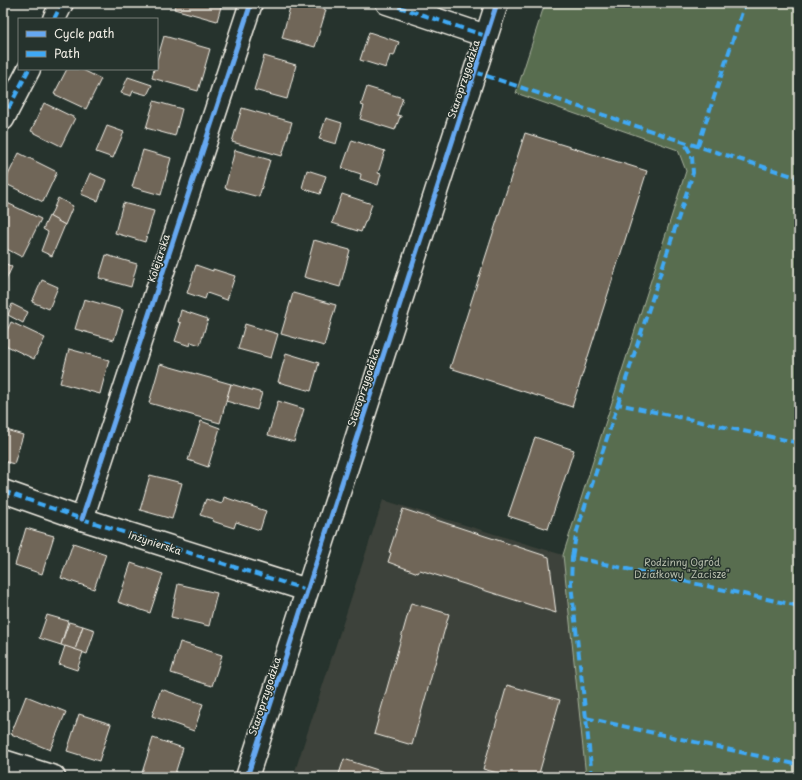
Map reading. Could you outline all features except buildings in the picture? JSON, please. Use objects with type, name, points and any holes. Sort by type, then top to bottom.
[{"type":"street","points":[[54,18],[62,3]]},
{"type":"street","name":"Kolejarska","points":[[82,519],[251,3]]},
{"type":"street","points":[[387,3],[486,36]]},
{"type":"street","name":"Staroprzygodzka","points":[[247,777],[497,3]]},
{"type":"street","points":[[3,119],[28,70]]},
{"type":"street","name":"Inżynierska","points":[[3,491],[82,519],[307,590]]},
{"type":"street","points":[[3,761],[54,777]]},
{"type":"shaded area","points":[[383,500],[563,555],[586,777],[293,777]]},
{"type":"green space","name":"Rodzinny Ogród Działkowy \"Zacisze\"","points":[[545,3],[799,3],[799,777],[586,777],[563,555],[686,171],[678,150],[516,93]]},
{"type":"marked path","points":[[54,18],[62,3]]},
{"type":"marked path","points":[[387,3],[486,36]]},
{"type":"marked path","points":[[698,146],[745,3]]},
{"type":"marked path","points":[[3,119],[28,70]]},
{"type":"marked path","points":[[475,72],[684,142],[799,178]]},
{"type":"marked path","points":[[618,404],[693,173],[692,156],[684,142]]},
{"type":"marked path","points":[[572,557],[577,531],[618,404],[799,443]]},
{"type":"marked path","points":[[3,491],[82,519],[307,590]]},
{"type":"marked path","points":[[586,718],[571,584],[572,557],[799,606]]},
{"type":"marked path","points":[[592,777],[586,718],[799,765]]},
{"type":"cycle path","points":[[82,519],[251,3]]},
{"type":"cycle path","points":[[247,777],[497,3]]}]
